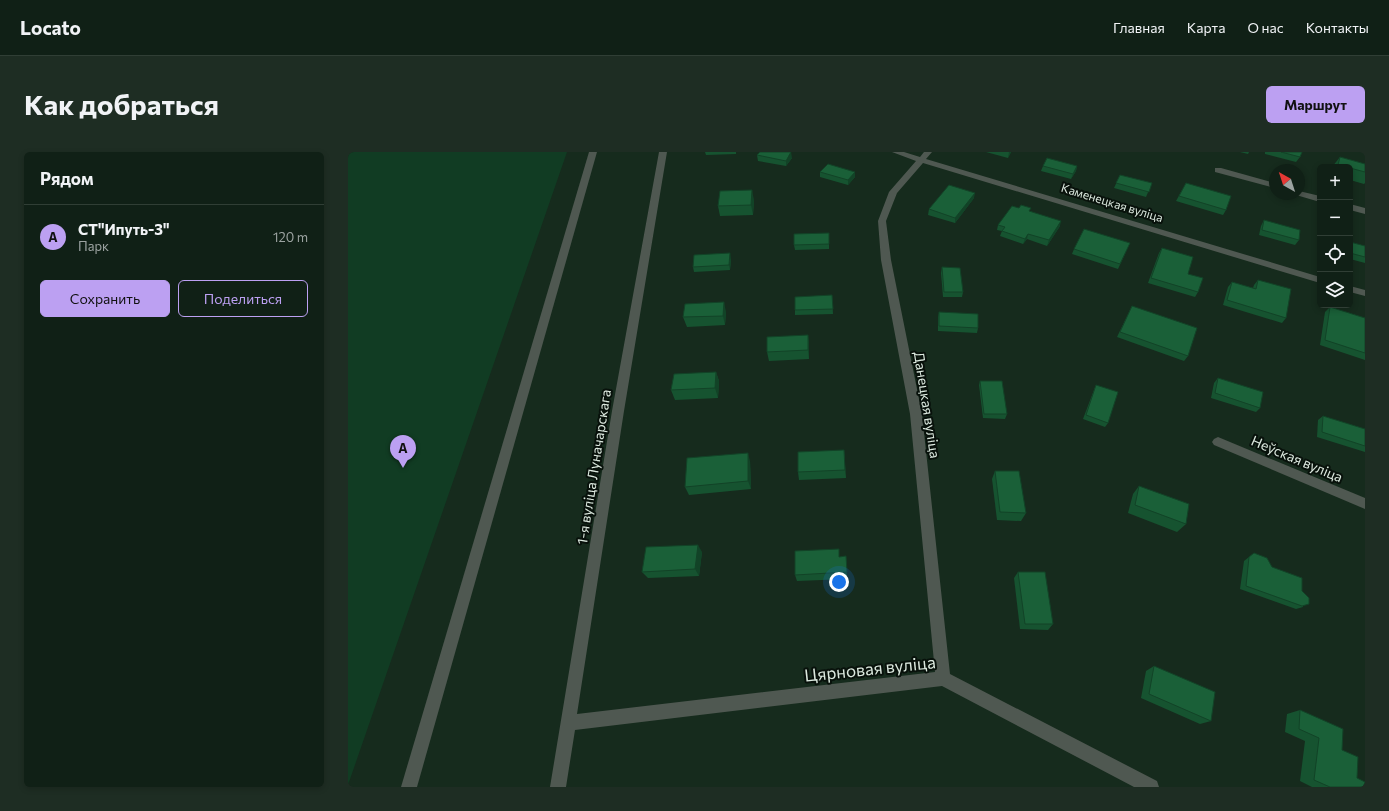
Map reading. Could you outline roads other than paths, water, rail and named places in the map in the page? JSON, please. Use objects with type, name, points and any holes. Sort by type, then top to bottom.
[{"type":"street","points":[[409,787],[593,152]]},
{"type":"street","name":"1-я вуліца Луначарскага","points":[[558,787],[618,411],[663,152]]},
{"type":"street","name":"Каменецкая вуліца","points":[[896,152],[925,156],[1317,279]]},
{"type":"street","name":"Данецкая вуліца","points":[[925,156],[893,192],[882,221],[886,260],[916,414],[943,678]]},
{"type":"street","points":[[1218,170],[1269,184]]},
{"type":"street","points":[[1305,194],[1317,197]]},
{"type":"street","points":[[1353,208],[1365,211]]},
{"type":"street","points":[[1353,290],[1365,293]]},
{"type":"street","name":"Неўская вуліца","points":[[1218,442],[1365,504]]},
{"type":"street","name":"Цярновая вуліца","points":[[569,723],[943,678],[1151,787]]},
{"type":"place","name":"СТ\"Ипуть-3\"","points":[[403,468]]}]
